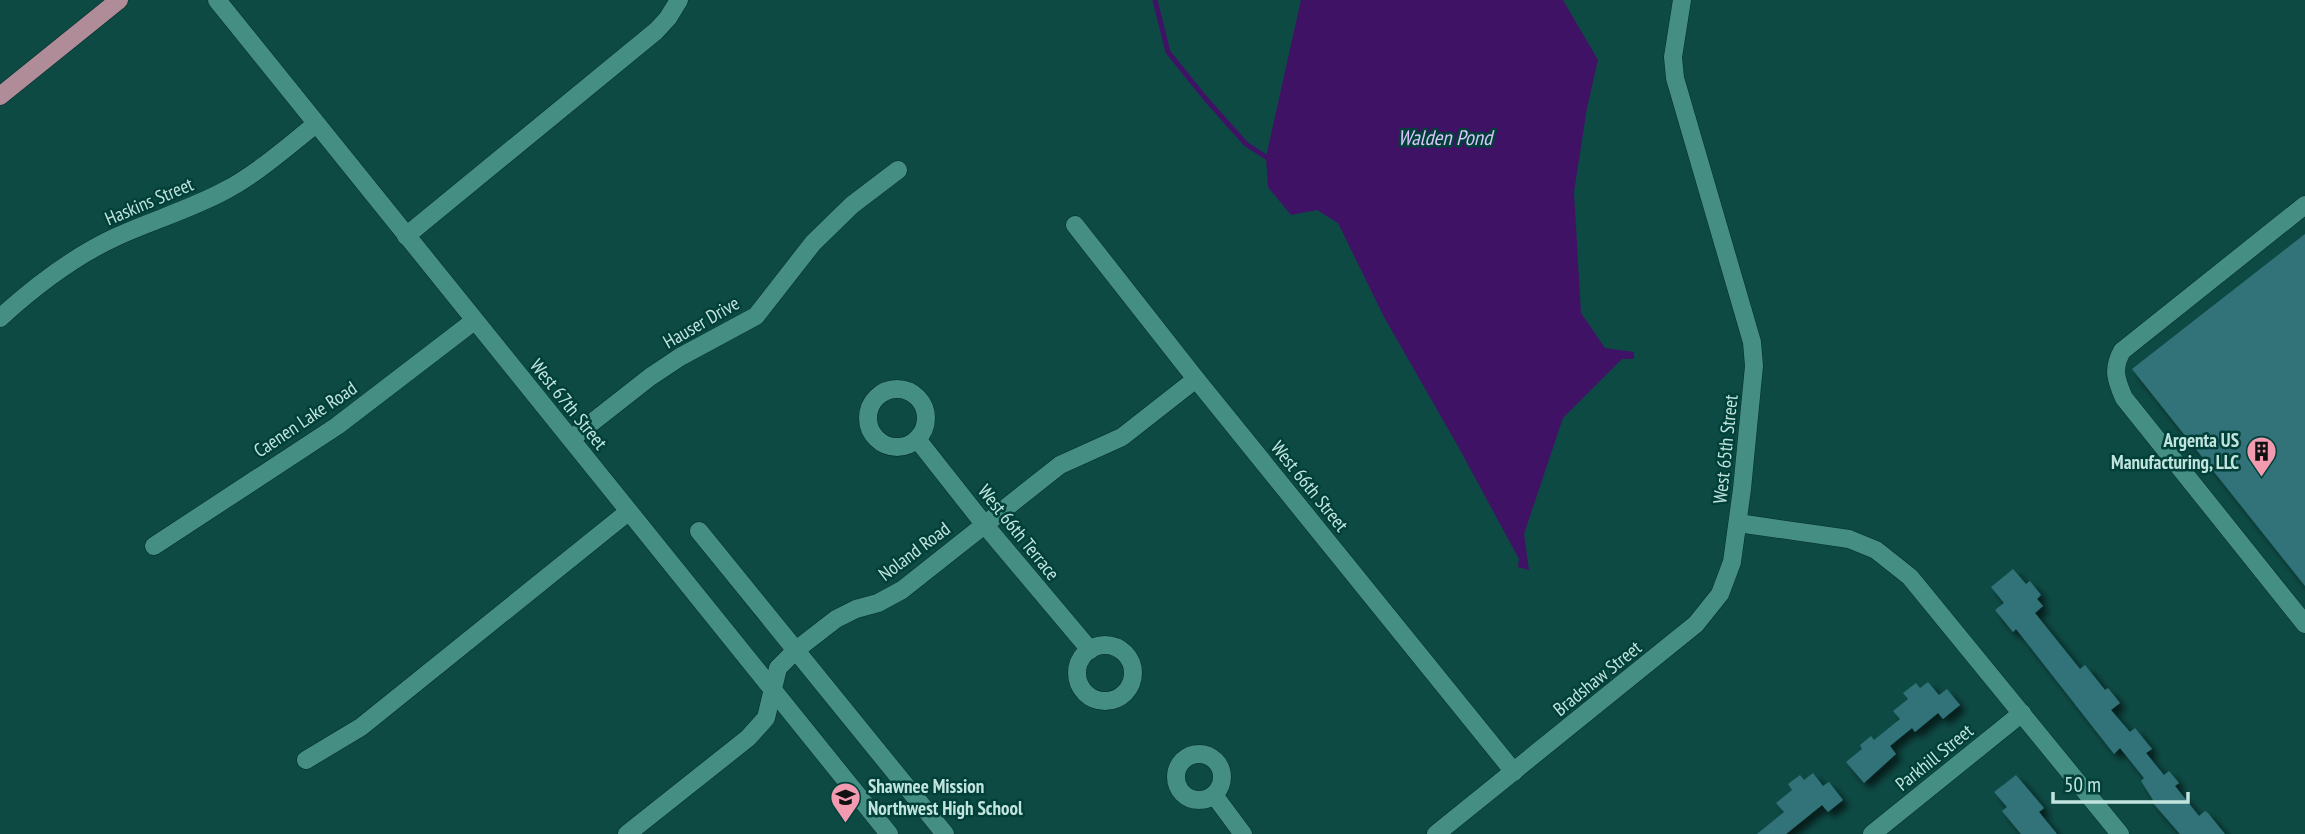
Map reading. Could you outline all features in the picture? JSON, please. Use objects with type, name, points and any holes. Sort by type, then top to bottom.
[{"type":"main road","points":[[0,96],[119,0]]},
{"type":"street","name":"West 67th Street","points":[[217,0],[889,834]]},
{"type":"street","points":[[406,236],[656,31],[679,0]]},
{"type":"street","name":"West 65th Street","points":[[1682,0],[1673,57],[1675,78],[1752,342],[1754,366],[1738,523],[1849,539],[1876,550],[1910,576],[2120,834]]},
{"type":"street","name":"Haskins Street","points":[[0,318],[29,291],[64,267],[116,237],[226,190],[258,170],[316,124]]},
{"type":"street","name":"Hauser Drive","points":[[571,439],[680,357],[756,316],[813,243],[852,205],[898,170]]},
{"type":"street","points":[[2305,205],[2122,351],[2115,365],[2116,380],[2123,398],[2305,624]]},
{"type":"street","name":"West 66th Street","points":[[1075,225],[1514,772]]},
{"type":"street","name":"Caenen Lake Road","points":[[155,545],[337,426],[474,321]]},
{"type":"street","name":"Noland Road","points":[[627,834],[748,738],[766,718],[778,667],[796,649],[836,619],[856,609],[878,603],[902,590],[1021,493],[1060,465],[1122,437],[1196,379]]},
{"type":"street","name":"West 66th Terrace","points":[[917,439],[1090,650]]},
{"type":"street","points":[[306,760],[361,727],[628,512]]},
{"type":"street","name":"Bradshaw Street","points":[[1436,834],[1696,624],[1720,594],[1732,562],[1738,523]]},
{"type":"street","points":[[699,531],[945,834]]},
{"type":"street","name":"Parkhill Street","points":[[1872,834],[2022,713]]},
{"type":"street","points":[[1214,795],[1243,834]]},
{"type":"water","name":"Walden Pond","points":[[1301,0],[1563,0],[1598,60],[1587,108],[1574,192],[1581,313],[1605,348],[1634,352],[1634,359],[1622,359],[1563,418],[1524,534],[1529,570],[1518,567],[1519,559],[1384,317],[1338,223],[1317,210],[1291,215],[1268,187],[1266,157]]},
{"type":"building","name":"Argenta US Manufacturing, LLC","points":[[2305,234],[2305,586],[2132,369]]},
{"type":"building","points":[[2013,569],[2026,584],[2030,581],[2041,595],[2037,599],[2043,606],[2035,613],[2080,669],[2085,665],[2105,690],[2108,688],[2120,703],[2111,710],[2130,732],[2135,728],[2152,749],[2146,753],[2164,775],[2169,771],[2179,783],[2175,786],[2199,816],[2205,811],[2208,813],[2225,834],[2180,834],[2152,802],[2141,781],[2144,778],[2120,748],[2114,754],[2016,629],[2013,632],[1995,610],[2004,603],[1991,587]]},
{"type":"building","points":[[1928,682],[1939,695],[1947,689],[1960,705],[1943,719],[1938,713],[1915,732],[1912,728],[1890,746],[1896,754],[1864,783],[1846,762],[1862,749],[1860,745],[1871,736],[1874,740],[1900,719],[1893,711],[1908,699],[1903,693],[1916,683],[1920,688]]},
{"type":"building","points":[[1813,773],[1823,786],[1829,782],[1843,800],[1828,812],[1822,805],[1786,834],[1757,834],[1784,812],[1776,803],[1792,790],[1788,784],[1800,775],[1804,780]]},
{"type":"building","points":[[2016,775],[2044,808],[2039,812],[2057,834],[2021,834],[2002,811],[2007,807],[1994,792]]},
{"type":"waterway","points":[[1155,0],[1168,52],[1246,144],[1266,157]]},
{"type":"place","name":"Argenta US Manufacturing, LLC","points":[[2262,478]]},
{"type":"place","name":"Shawnee Mission Northwest High School","points":[[845,824]]}]
